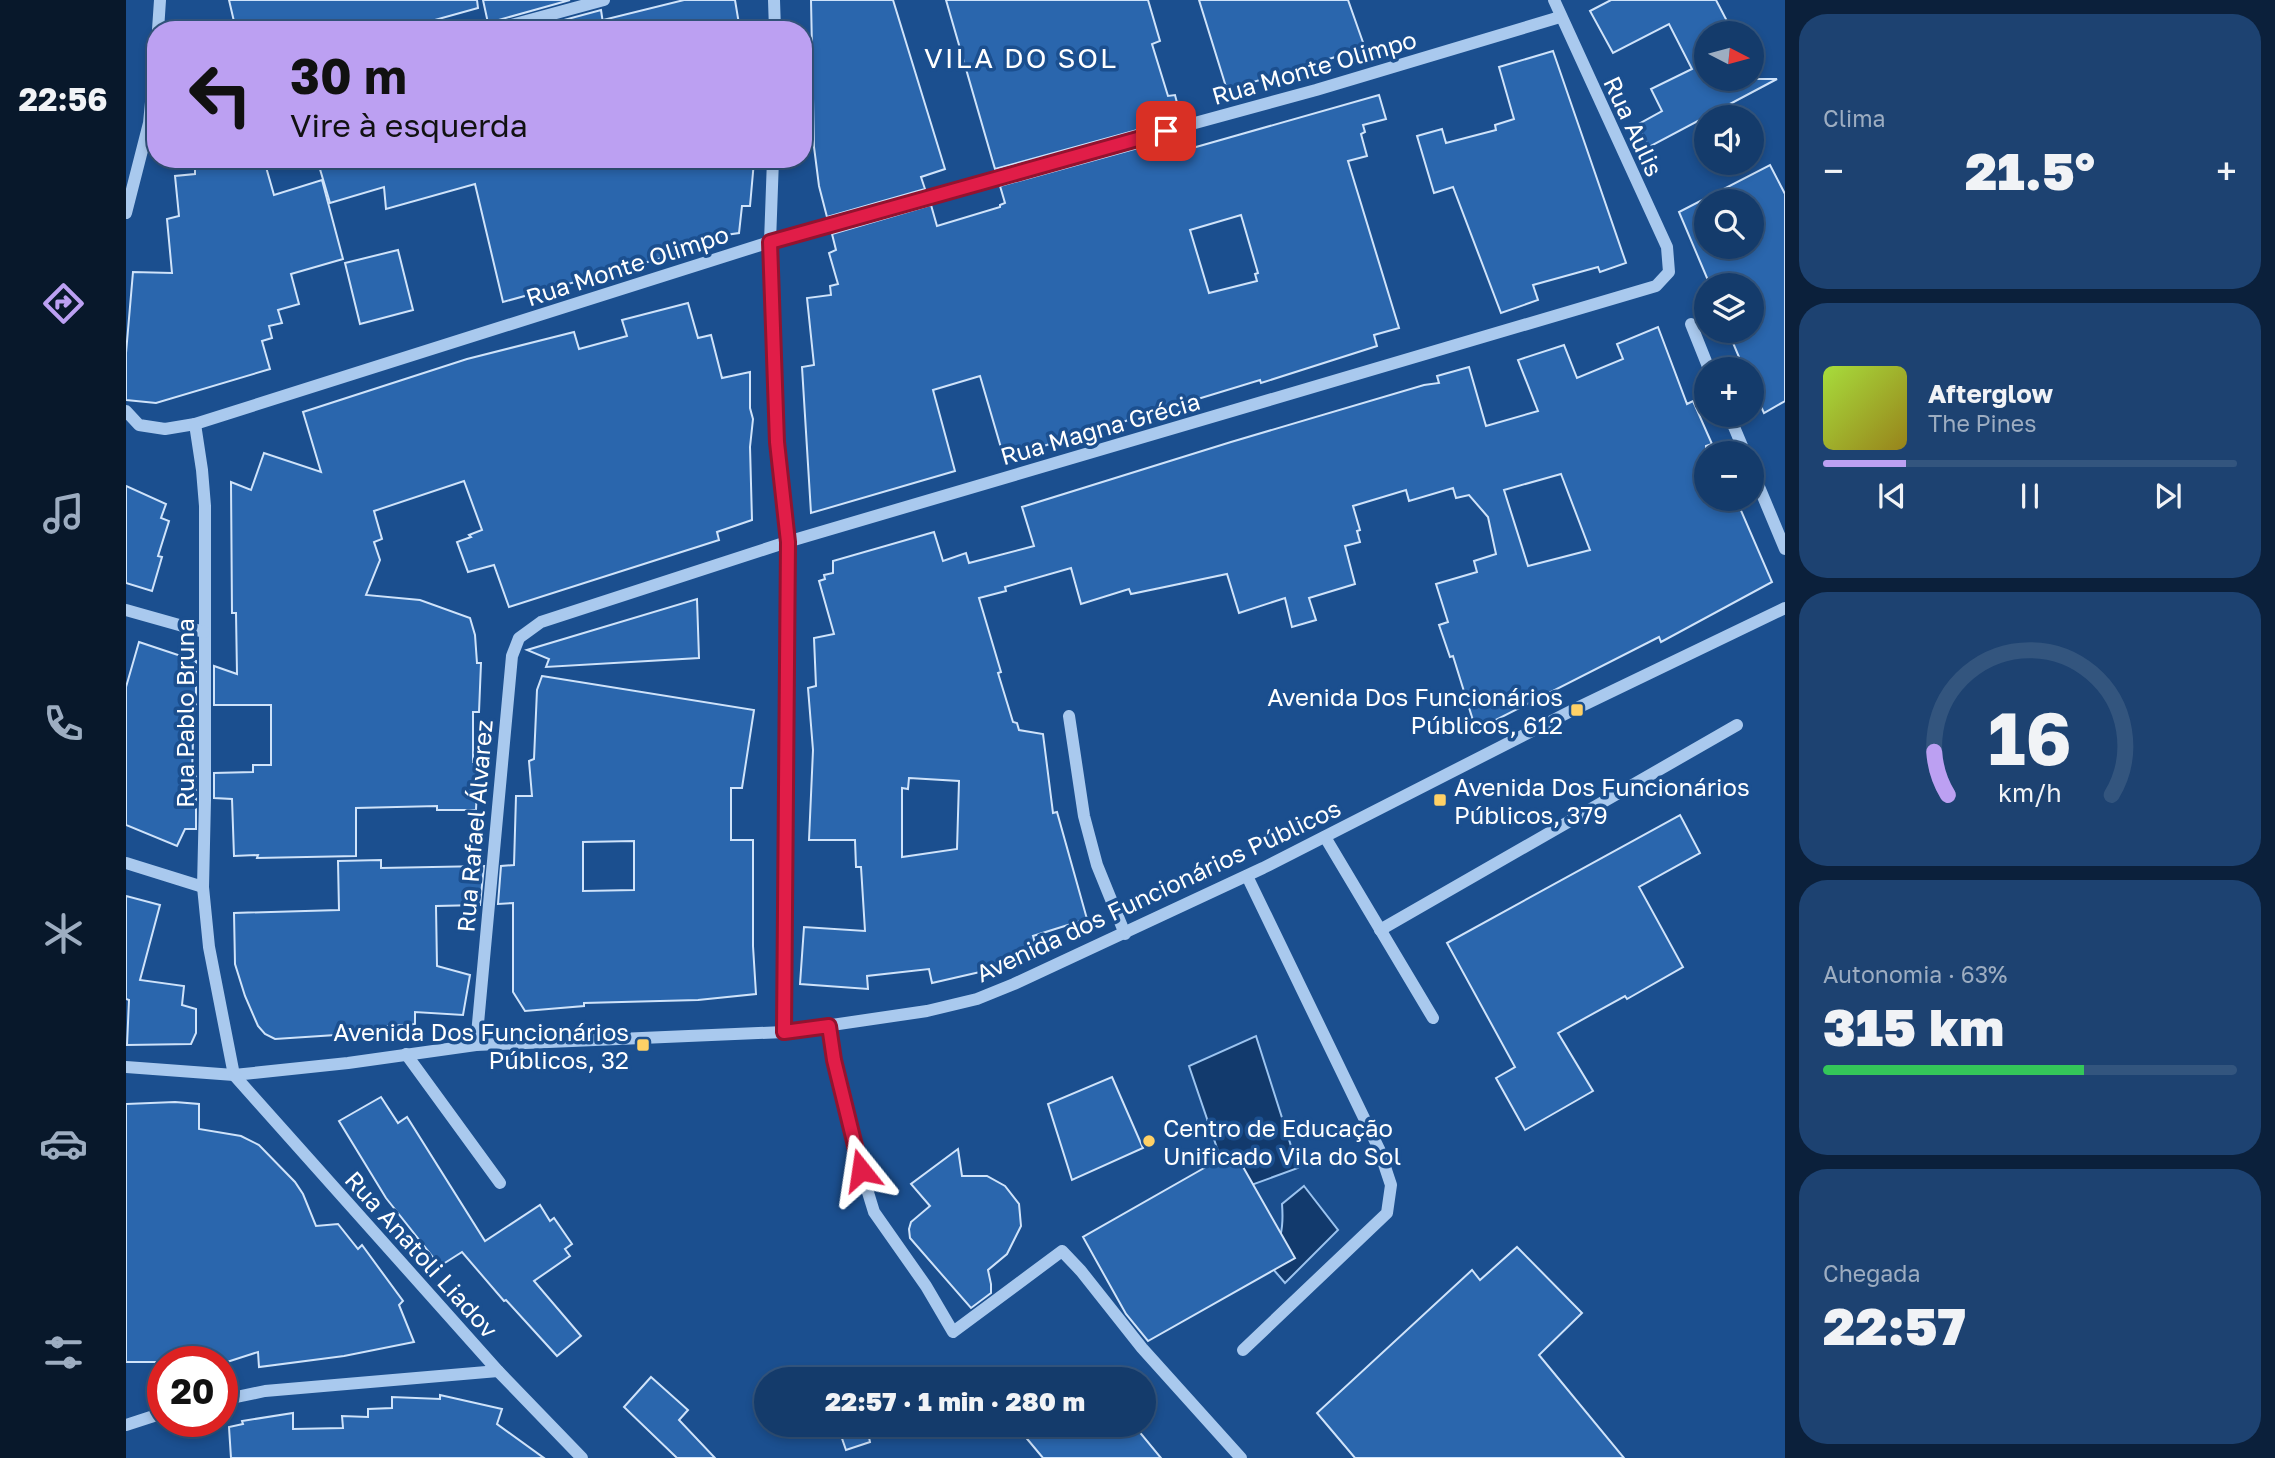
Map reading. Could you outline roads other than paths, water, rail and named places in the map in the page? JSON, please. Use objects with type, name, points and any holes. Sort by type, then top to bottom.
[{"type":"street","points":[[159,21],[160,0]]},
{"type":"street","points":[[527,21],[604,0]]},
{"type":"street","points":[[774,0],[775,21]]},
{"type":"street","name":"Rua Aulis","points":[[1553,0],[1667,247],[1669,272]]},
{"type":"street","name":"Rua Monte Olimpo","points":[[195,424],[770,242],[1316,90],[1560,17]]},
{"type":"street","points":[[126,213],[147,140]]},
{"type":"street","points":[[773,168],[770,242],[777,442],[788,542],[784,1032]]},
{"type":"street","name":"Rua Magna Grécia","points":[[541,622],[788,542],[1656,286],[1669,272]]},
{"type":"street","points":[[1691,324],[1705,357]]},
{"type":"street","points":[[126,411],[139,425],[165,429],[195,424]]},
{"type":"street","name":"Rua Pablo Bruna","points":[[195,424],[205,506],[203,887],[209,947],[234,1075]]},
{"type":"street","points":[[1764,499],[1785,550]]},
{"type":"street","name":"Avenida dos Funcionários Públicos","points":[[126,1067],[234,1075],[348,1063],[476,1045],[784,1032],[927,1011],[976,999],[1247,876],[1573,710],[1785,608]]},
{"type":"street","points":[[126,610],[204,632]]},
{"type":"street","name":"Rua Rafael Álvarez","points":[[476,1045],[512,656],[519,638],[541,622]]},
{"type":"street","points":[[1069,716],[1084,816],[1097,865],[1125,933]]},
{"type":"street","points":[[1380,930],[1737,725]]},
{"type":"street","points":[[1325,837],[1433,1018]]},
{"type":"street","points":[[126,863],[203,887]]},
{"type":"street","points":[[1243,1350],[1387,1213],[1391,1185],[1379,1149],[1247,876]]},
{"type":"street","points":[[829,1026],[855,1150],[874,1212],[926,1286],[953,1332],[1062,1251],[1142,1348],[1241,1458]]},
{"type":"street","points":[[405,1054],[500,1183]]},
{"type":"street","name":"Rua Anatoli Liadov","points":[[234,1075],[498,1371],[582,1458]]},
{"type":"street","points":[[238,1397],[265,1391],[498,1371]]},
{"type":"street","points":[[126,1425],[147,1418]]},
{"type":"water","points":[[1256,1036],[1298,1168],[1232,1192],[1189,1066]]},
{"type":"water","points":[[1304,1186],[1338,1230],[1285,1283],[1267,1262],[1280,1235],[1282,1204]]},
{"type":"place","name":"Avenida Dos Funcionários Públicos, 612","points":[[1577,710]]},
{"type":"place","name":"Avenida Dos Funcionários Públicos, 379","points":[[1440,800]]},
{"type":"place","name":"Avenida Dos Funcionários Públicos, 32","points":[[643,1045]]},
{"type":"place","name":"Centro de Educação Unificado Vila do Sol","points":[[1149,1141]]},
{"type":"district","name":"VILA DO SOL","points":[[1021,57]]}]
